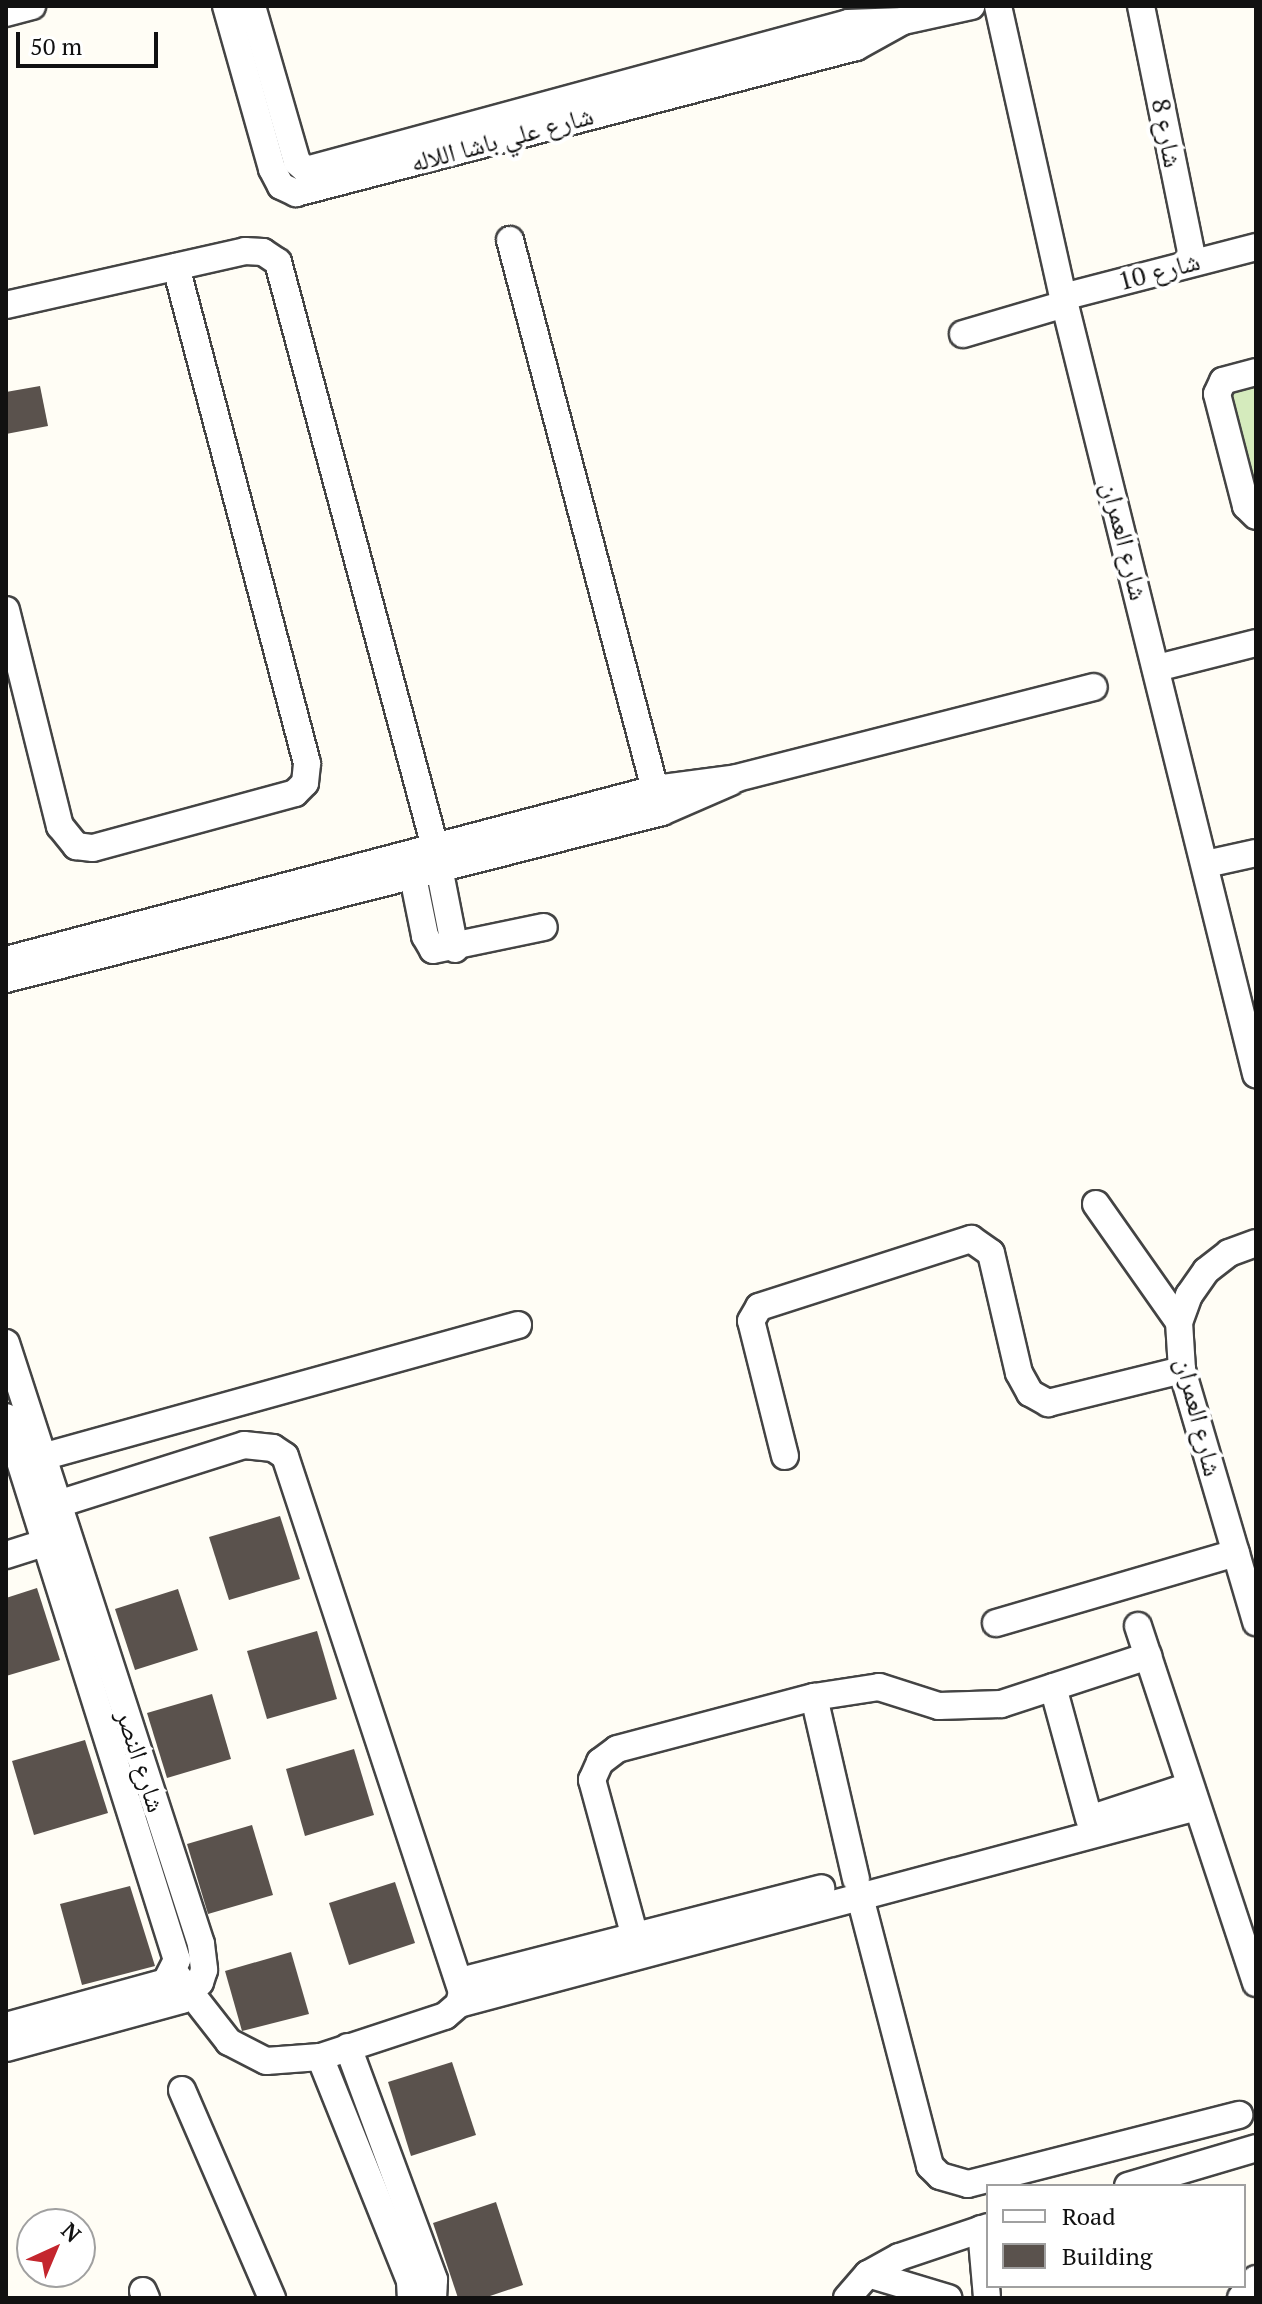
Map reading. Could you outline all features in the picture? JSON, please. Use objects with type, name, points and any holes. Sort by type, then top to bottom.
[{"type":"street","points":[[6,13],[32,6]]},
{"type":"street","name":"شارع علي باشا اللاله","points":[[226,6],[255,62],[297,162],[306,170],[848,23],[903,21],[971,6]]},
{"type":"street","name":"شارع علي باشا اللاله","points":[[252,6],[255,62]]},
{"type":"street","name":"شارع العمران","points":[[998,6],[1064,300],[1256,1074]]},
{"type":"street","name":"شارع 8","points":[[1141,6],[1193,261]]},
{"type":"street","points":[[510,240],[655,789]]},
{"type":"street","name":"شارع 10","points":[[963,334],[1193,261],[1256,247]]},
{"type":"street","points":[[6,305],[245,251],[263,252],[278,262],[437,858],[455,949]]},
{"type":"street","points":[[6,610],[60,826],[76,846],[93,848],[295,793],[305,783],[307,763],[176,267]]},
{"type":"street","points":[[1256,372],[1223,381],[1217,394],[1246,506],[1256,516]]},
{"type":"street","points":[[1157,668],[1256,643]]},
{"type":"street","points":[[6,979],[411,866],[655,789],[737,778],[1094,687]]},
{"type":"street","points":[[437,858],[662,812],[737,778]]},
{"type":"street","points":[[1206,864],[1256,853]]},
{"type":"street","points":[[411,866],[427,944],[441,952],[544,927]]},
{"type":"street","points":[[6,960],[411,866]]},
{"type":"street","points":[[1096,1204],[1179,1322]]},
{"type":"street","points":[[785,1456],[751,1321],[759,1307],[971,1239],[991,1253],[1019,1373],[1030,1393],[1048,1403],[1182,1370]]},
{"type":"street","name":"شارع العمران","points":[[1256,1243],[1229,1253],[1206,1271],[1189,1295],[1179,1322],[1182,1370],[1244,1563],[1256,1622]]},
{"type":"street","points":[[23,1466],[518,1325]]},
{"type":"street","name":"شارع النصر","points":[[6,1343],[23,1466]]},
{"type":"street","name":"شارع النصر","points":[[6,1417],[23,1466],[46,1508],[201,1944],[204,1970],[193,1992]]},
{"type":"street","points":[[46,1508],[244,1445],[259,1444],[285,1456],[460,1992]]},
{"type":"street","name":"شارع النصر","points":[[46,1508],[47,1542],[175,1948],[175,1973]]},
{"type":"street","points":[[6,1555],[47,1542]]},
{"type":"street","points":[[996,1623],[1244,1563]]},
{"type":"street","points":[[1138,1626],[1256,1983]]},
{"type":"street","points":[[635,1937],[592,1780],[600,1762],[617,1749],[814,1697],[879,1687],[939,1706],[1001,1704],[1148,1656]]},
{"type":"street","points":[[1053,1687],[1089,1819]]},
{"type":"street","points":[[814,1697],[858,1888],[930,2166],[940,2176],[968,2184],[1239,2115]]},
{"type":"street","points":[[460,1992],[1193,1796]]},
{"type":"street","points":[[6,2026],[166,1982],[175,1973],[193,1992],[215,2027],[245,2054],[266,2061],[320,2057],[445,2016],[460,1992],[635,1937],[858,1888],[1089,1819],[1193,1796]]},
{"type":"street","points":[[6,2048],[170,2004],[193,1992]]},
{"type":"street","points":[[348,2047],[434,2280],[433,2298]]},
{"type":"street","points":[[320,2057],[410,2281],[411,2298]]},
{"type":"street","points":[[182,2090],[272,2298]]},
{"type":"street","points":[[1135,2184],[1256,2148]]},
{"type":"street","points":[[847,2298],[868,2274],[899,2257],[984,2228],[986,2275]]},
{"type":"street","points":[[868,2274],[948,2298]]},
{"type":"street","points":[[1241,2298],[1256,2279]]},
{"type":"green space","points":[[1256,379],[1256,502],[1225,387]]},
{"type":"building","points":[[40,386],[48,426],[6,434],[6,392]]},
{"type":"building","points":[[280,1516],[300,1579],[229,1600],[209,1537]]},
{"type":"building","points":[[37,1588],[60,1660],[6,1676],[6,1598]]},
{"type":"building","points":[[178,1589],[198,1650],[135,1670],[115,1609]]},
{"type":"building","points":[[317,1631],[337,1699],[267,1719],[247,1651]]},
{"type":"building","points":[[212,1694],[231,1759],[167,1778],[147,1713]]},
{"type":"building","points":[[85,1740],[108,1813],[34,1835],[12,1761]]},
{"type":"building","points":[[354,1749],[374,1815],[305,1836],[286,1769]]},
{"type":"building","points":[[252,1825],[273,1895],[208,1914],[187,1844]]},
{"type":"building","points":[[395,1882],[415,1943],[349,1965],[329,1903]]},
{"type":"building","points":[[130,1886],[155,1966],[82,1985],[60,1904]]},
{"type":"building","points":[[291,1952],[309,2014],[242,2031],[225,1971]]},
{"type":"building","points":[[452,2062],[476,2135],[411,2156],[388,2082]]},
{"type":"building","points":[[496,2202],[523,2285],[484,2298],[458,2298],[433,2223]]}]
